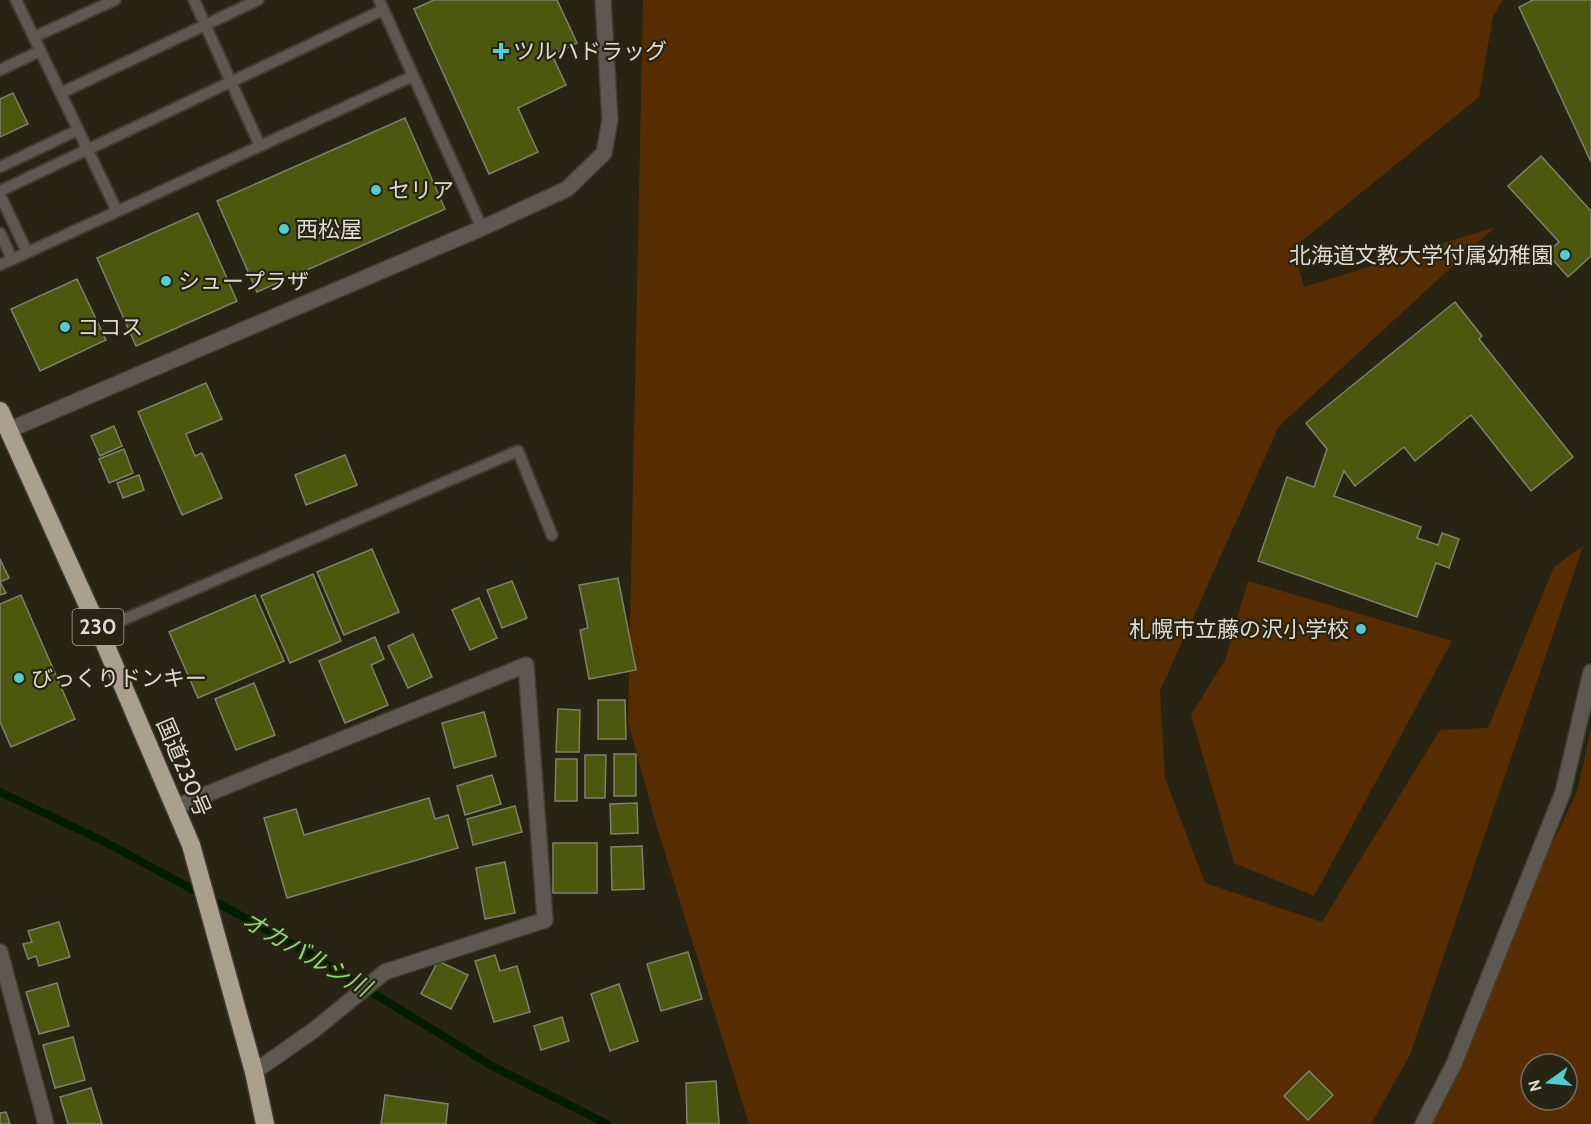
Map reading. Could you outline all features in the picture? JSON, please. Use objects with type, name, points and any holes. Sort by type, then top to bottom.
[{"type":"highway","name":"国道230号","points":[[0,411],[99,630],[191,845],[254,1072],[265,1124]]},
{"type":"street","points":[[9,430],[483,228],[567,189],[604,153],[610,120],[603,0]]},
{"type":"street","points":[[175,807],[526,665],[545,920],[385,972],[314,1030],[254,1072]]},
{"type":"street","points":[[1423,1124],[1454,1064],[1563,792],[1591,672]]},
{"type":"street","points":[[0,951],[46,1124]]},
{"type":"lane","points":[[16,0],[117,211]]},
{"type":"lane","points":[[34,37],[115,0]]},
{"type":"lane","points":[[194,0],[260,146]]},
{"type":"lane","points":[[60,93],[258,0]]},
{"type":"lane","points":[[0,191],[231,81],[381,5],[483,228]]},
{"type":"lane","points":[[0,70],[40,51]]},
{"type":"lane","points":[[0,265],[413,76]]},
{"type":"lane","points":[[0,167],[78,130]]},
{"type":"lane","points":[[0,195],[27,252]]},
{"type":"lane","points":[[0,234],[12,259]]},
{"type":"lane","points":[[99,630],[518,451],[552,535]]},
{"type":"shaded area","points":[[643,0],[1503,0],[1493,16],[1479,97],[1293,248],[1304,287],[1495,227],[1279,426],[1160,691],[1165,778],[1205,883],[1322,922],[1440,730],[1488,728],[1554,567],[1583,546],[1410,1055],[1371,1124],[749,1124],[656,824],[628,722]]},
{"type":"shaded area","points":[[1248,581],[1452,641],[1314,896],[1234,863],[1191,715],[1225,660]]},
{"type":"shaded area","points":[[1591,729],[1591,1124],[1417,1124],[1577,792]]},
{"type":"building","points":[[434,0],[557,0],[577,43],[552,55],[566,85],[518,108],[538,152],[489,174],[414,9]]},
{"type":"building","points":[[1533,0],[1591,0],[1591,162],[1519,7]]},
{"type":"building","points":[[13,93],[28,124],[0,137],[0,99]]},
{"type":"building","points":[[405,118],[445,209],[257,292],[217,201]]},
{"type":"building","points":[[1541,156],[1591,211],[1591,256],[1568,277],[1547,253],[1559,242],[1508,186]]},
{"type":"building","points":[[198,213],[237,301],[136,346],[97,258]]},
{"type":"building","points":[[77,279],[106,340],[40,371],[11,309]]},
{"type":"building","points":[[1455,302],[1482,336],[1479,339],[1573,457],[1531,491],[1471,415],[1415,461],[1404,447],[1355,486],[1344,471],[1334,496],[1421,527],[1417,538],[1438,545],[1442,533],[1459,539],[1449,568],[1436,563],[1417,617],[1258,561],[1287,477],[1314,487],[1327,449],[1306,423]]},
{"type":"building","points":[[206,383],[222,419],[186,434],[195,456],[202,453],[222,498],[182,515],[138,412]]},
{"type":"building","points":[[114,426],[122,446],[100,456],[91,436]]},
{"type":"building","points":[[124,449],[133,473],[109,483],[99,459]]},
{"type":"building","points":[[345,455],[357,485],[306,505],[295,475]]},
{"type":"building","points":[[139,475],[144,490],[123,498],[117,483]]},
{"type":"building","points":[[372,549],[399,612],[344,635],[317,572]]},
{"type":"building","points":[[0,559],[9,578],[0,582]]},
{"type":"building","points":[[313,574],[341,641],[290,663],[261,596]]},
{"type":"building","points":[[618,578],[636,670],[589,679],[580,630],[588,628],[579,585]]},
{"type":"building","points":[[512,581],[527,618],[502,628],[487,590]]},
{"type":"building","points":[[0,582],[6,593],[0,595]]},
{"type":"building","points":[[21,595],[75,719],[11,747],[0,722],[0,604]]},
{"type":"building","points":[[255,595],[284,661],[198,698],[169,632]]},
{"type":"building","points":[[479,598],[497,638],[470,650],[452,610]]},
{"type":"building","points":[[413,634],[432,677],[408,688],[388,646]]},
{"type":"building","points":[[375,637],[384,659],[371,665],[388,705],[345,723],[319,661]]},
{"type":"building","points":[[254,683],[275,735],[236,750],[215,699]]},
{"type":"building","points":[[598,700],[625,700],[626,739],[598,739]]},
{"type":"building","points":[[558,709],[580,710],[579,752],[556,752]]},
{"type":"building","points":[[484,712],[496,756],[454,768],[442,723]]},
{"type":"building","points":[[614,754],[636,754],[636,796],[614,796]]},
{"type":"building","points":[[585,755],[606,755],[605,798],[585,798]]},
{"type":"building","points":[[556,759],[577,759],[577,801],[555,801]]},
{"type":"building","points":[[492,775],[501,804],[465,815],[457,786]]},
{"type":"building","points":[[429,798],[435,819],[448,815],[458,848],[287,898],[264,818],[296,809],[304,835]]},
{"type":"building","points":[[637,803],[638,833],[611,834],[610,804]]},
{"type":"building","points":[[515,806],[522,832],[473,845],[467,819]]},
{"type":"building","points":[[553,843],[597,843],[597,893],[553,893]]},
{"type":"building","points":[[642,846],[644,889],[612,890],[611,847]]},
{"type":"building","points":[[505,862],[515,913],[485,919],[476,868]]},
{"type":"building","points":[[59,922],[70,957],[39,966],[36,956],[28,959],[23,944],[32,942],[28,931]]},
{"type":"building","points":[[688,952],[702,999],[661,1011],[647,964]]},
{"type":"building","points":[[495,955],[500,971],[517,966],[530,1012],[494,1022],[475,961]]},
{"type":"building","points":[[438,961],[468,975],[451,1009],[421,994]]},
{"type":"building","points":[[57,983],[69,1026],[39,1034],[26,992]]},
{"type":"building","points":[[619,984],[638,1041],[610,1051],[591,994]]},
{"type":"building","points":[[562,1017],[569,1041],[541,1050],[534,1026]]},
{"type":"building","points":[[73,1037],[85,1080],[55,1088],[43,1045]]},
{"type":"building","points":[[1309,1071],[1333,1095],[1308,1120],[1284,1096]]},
{"type":"building","points":[[716,1081],[719,1124],[687,1124],[686,1083]]},
{"type":"building","points":[[91,1088],[102,1124],[68,1124],[60,1097]]},
{"type":"building","points":[[385,1095],[448,1104],[446,1124],[381,1124]]},
{"type":"building","points":[[6,1112],[10,1124],[0,1124],[0,1113]]},
{"type":"waterway","name":"オカバルシ川","points":[[0,792],[105,842],[293,944],[492,1066],[607,1124]]},
{"type":"place","name":"ツルハドラッグ","points":[[501,51]]},
{"type":"place","name":"セリア","points":[[376,190]]},
{"type":"place","name":"西松屋","points":[[284,229]]},
{"type":"place","name":"北海道文教大学付属幼稚園","points":[[1565,255]]},
{"type":"place","name":"シュープラザ","points":[[166,281]]},
{"type":"place","name":"ココス","points":[[65,327]]},
{"type":"place","name":"札幌市立藤の沢小学校","points":[[1361,629]]},
{"type":"place","name":"びっくりドンキー","points":[[19,678]]}]
